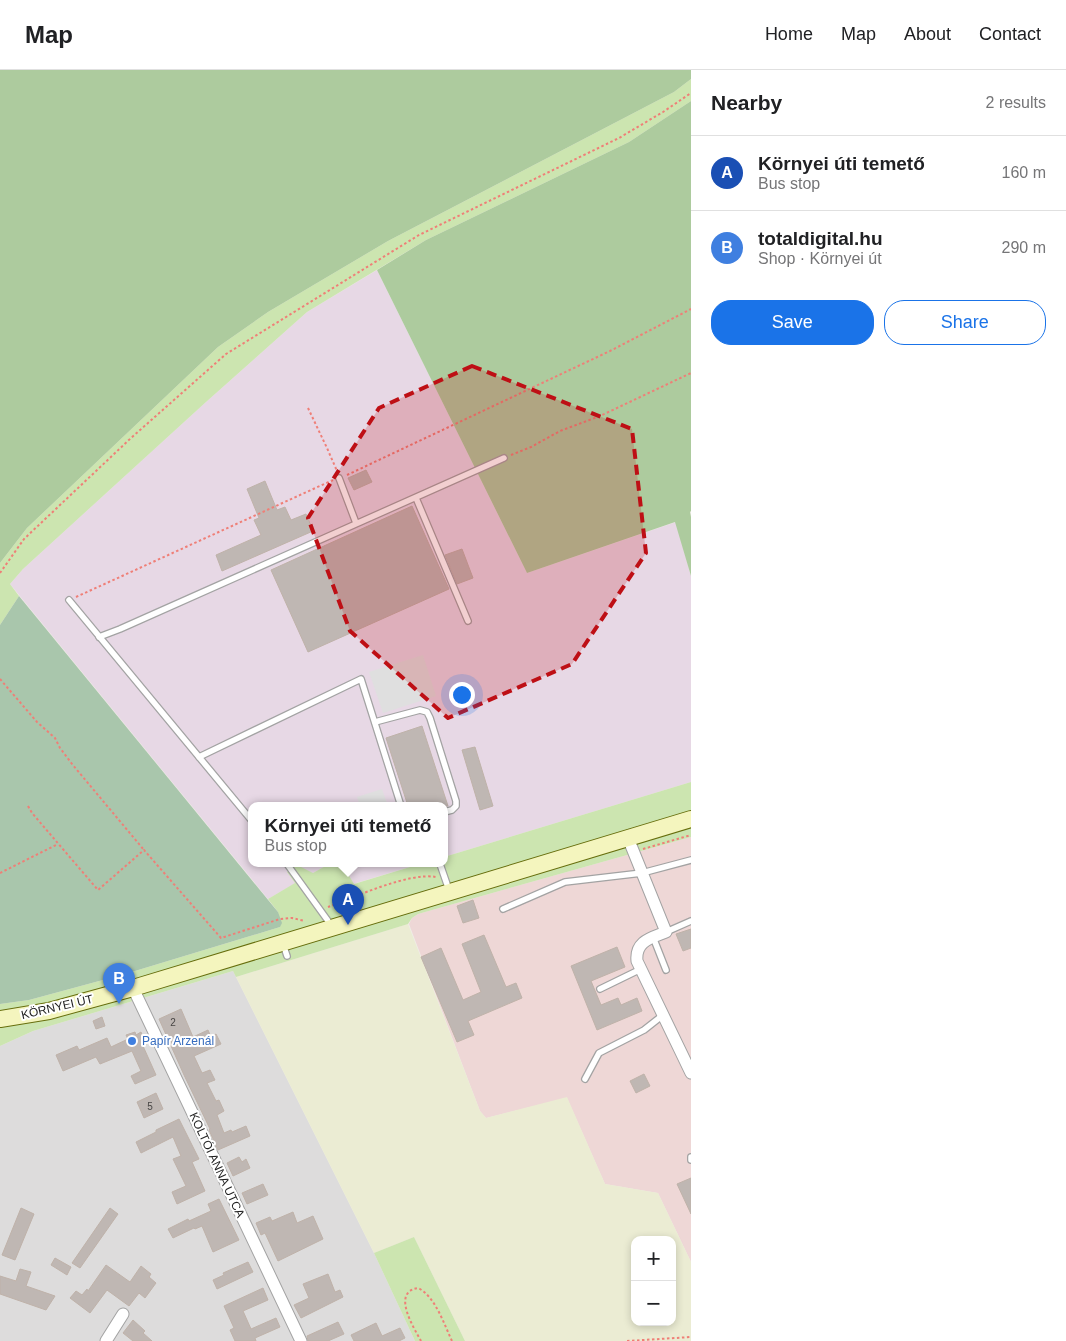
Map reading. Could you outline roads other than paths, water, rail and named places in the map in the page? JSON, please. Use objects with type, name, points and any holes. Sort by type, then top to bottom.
[{"type":"main road","name":"KÖRNYEI ÚT","points":[[0,1019],[49,1011],[228,960],[285,950],[333,928],[448,886],[628,838],[691,819]]},
{"type":"street","points":[[628,838],[666,932],[643,943],[638,950],[638,962],[691,1073]]},
{"type":"street","name":"KOLTÓI ANNA UTCA","points":[[133,988],[301,1341]]},
{"type":"street","points":[[106,1341],[122,1314]]},
{"type":"lane","points":[[99,637],[130,625],[504,458]]},
{"type":"lane","points":[[339,478],[356,523]]},
{"type":"lane","points":[[416,498],[468,621]]},
{"type":"lane","points":[[69,600],[248,816]]},
{"type":"lane","points":[[199,757],[361,679],[400,802]]},
{"type":"lane","points":[[374,722],[420,710],[427,712],[456,801],[456,806],[448,811]]},
{"type":"lane","points":[[503,909],[566,882],[642,873],[691,860]]},
{"type":"lane","points":[[289,867],[333,928]]},
{"type":"lane","points":[[441,867],[448,886]]},
{"type":"lane","points":[[666,932],[691,921]]},
{"type":"lane","points":[[653,937],[666,970]]},
{"type":"lane","points":[[600,989],[641,969]]},
{"type":"lane","points":[[585,1079],[599,1053],[644,1030],[663,1016]]},
{"type":"place","name":"Környei úti temető","points":[[348,925]]},
{"type":"place","name":"totaldigital.hu","points":[[119,1004]]},
{"type":"place","name":"Papír Arzenál","points":[[132,1041]]}]
